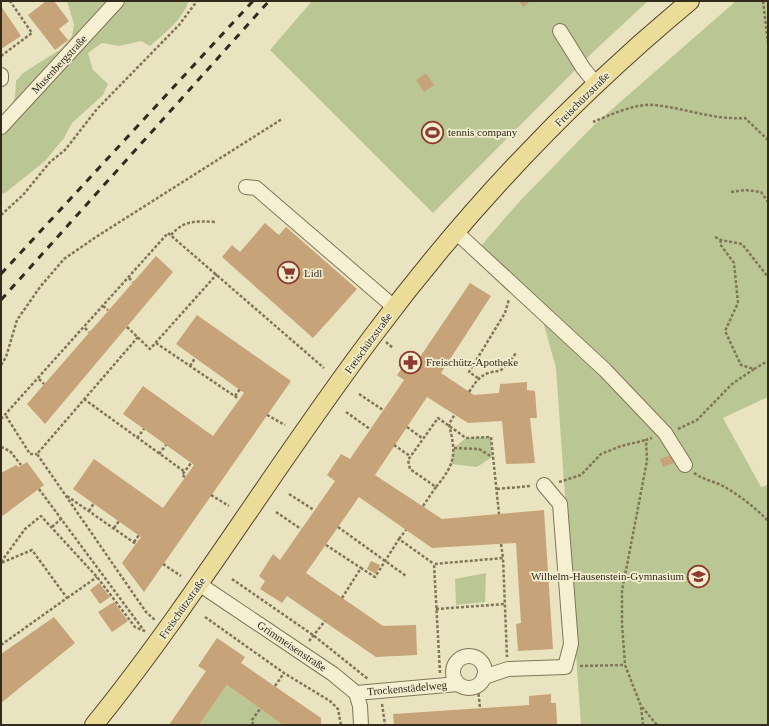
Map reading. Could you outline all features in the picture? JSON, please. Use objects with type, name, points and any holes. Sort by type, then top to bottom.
[{"type":"main road","name":"Freischützstraße","points":[[94,725],[163,635],[357,356],[394,307],[456,232],[529,152],[596,84],[690,1]]},
{"type":"street","name":"Musenbergstraße","points":[[1,127],[117,1]]},
{"type":"street","points":[[560,31],[583,68],[596,84]]},
{"type":"street","points":[[246,187],[256,188],[394,307]]},
{"type":"street","points":[[456,232],[605,370],[665,433],[685,465]]},
{"type":"street","points":[[481,681],[508,669],[565,667],[571,644],[560,504],[544,485]]},
{"type":"street","name":"Grimmeisenstraße","points":[[199,584],[301,652],[356,692]]},
{"type":"street","name":"Trockenstädelweg","points":[[356,692],[458,684],[468,688],[481,681],[484,671],[477,659],[467,656],[458,661],[453,670],[455,680],[458,684]]},
{"type":"street","points":[[356,692],[360,706],[361,725]]},
{"type":"path","points":[[1,56],[32,33],[10,1]]},
{"type":"path","points":[[1,215],[23,195],[50,162],[65,150],[97,109],[179,25],[197,1]]},
{"type":"path","points":[[763,1],[768,43]]},
{"type":"path","points":[[593,122],[625,109],[653,104],[722,118],[745,118],[768,140]]},
{"type":"path","points":[[1,365],[6,357],[17,320],[40,287],[64,259],[96,237],[282,119]]},
{"type":"path","points":[[730,192],[746,190],[761,192],[768,202]]},
{"type":"path","points":[[171,235],[184,223],[196,221],[215,222]]},
{"type":"path","points":[[1,419],[6,416],[168,233],[324,368]]},
{"type":"path","points":[[715,237],[721,240],[742,244],[768,277]]},
{"type":"path","points":[[721,240],[720,244],[734,263],[738,303],[725,331],[741,365],[754,369]]},
{"type":"path","points":[[127,327],[150,349],[217,274]]},
{"type":"path","points":[[129,278],[133,282]]},
{"type":"path","points":[[478,378],[469,372],[505,313],[509,299],[504,294]]},
{"type":"path","points":[[103,306],[108,310]]},
{"type":"path","points":[[85,328],[89,332]]},
{"type":"path","points":[[6,416],[30,454],[37,454],[138,337]]},
{"type":"path","points":[[156,342],[239,399]]},
{"type":"path","points":[[469,392],[478,378],[488,372],[500,371],[509,363],[516,352]]},
{"type":"path","points":[[190,366],[195,358]]},
{"type":"path","points":[[497,489],[544,485],[581,476],[601,454],[621,446],[646,440],[679,429],[696,420],[732,384],[754,369],[768,362]]},
{"type":"path","points":[[39,379],[44,384]]},
{"type":"path","points":[[235,396],[240,390]]},
{"type":"path","points":[[359,394],[383,410]]},
{"type":"path","points":[[84,399],[185,472]]},
{"type":"path","points":[[346,412],[370,429]]},
{"type":"path","points":[[423,506],[436,487],[450,471],[454,448],[448,424],[455,414]]},
{"type":"path","points":[[268,415],[284,425]]},
{"type":"path","points":[[436,487],[410,469],[408,460],[422,438],[438,418],[466,438],[490,437],[499,514]]},
{"type":"path","points":[[407,428],[422,438]]},
{"type":"path","points":[[137,438],[144,429]]},
{"type":"path","points":[[643,725],[641,706],[625,664],[622,624],[622,591],[647,461],[646,440]]},
{"type":"path","points":[[160,454],[166,445]]},
{"type":"path","points":[[394,445],[410,456]]},
{"type":"path","points":[[1,447],[10,451],[21,465]]},
{"type":"path","points":[[454,448],[479,449],[492,457]]},
{"type":"path","points":[[37,454],[64,495],[163,635]]},
{"type":"path","points":[[185,477],[182,476],[191,463]]},
{"type":"path","points":[[685,465],[703,480],[722,485],[750,505],[768,521]]},
{"type":"path","points":[[39,489],[62,518],[142,628]]},
{"type":"path","points":[[290,494],[314,510]]},
{"type":"path","points":[[64,495],[135,543],[139,535]]},
{"type":"path","points":[[211,495],[229,506]]},
{"type":"path","points":[[89,511],[94,503]]},
{"type":"path","points":[[276,512],[301,529]]},
{"type":"path","points":[[1,562],[25,529],[41,516],[97,577],[135,627],[163,635]]},
{"type":"path","points":[[52,527],[62,518]]},
{"type":"path","points":[[114,528],[118,521]]},
{"type":"path","points":[[338,527],[406,576]]},
{"type":"path","points":[[326,545],[375,577],[384,560],[406,530]]},
{"type":"path","points":[[399,539],[434,564],[503,558]]},
{"type":"path","points":[[502,544],[508,669]]},
{"type":"path","points":[[1,562],[32,550],[67,598]]},
{"type":"path","points":[[164,564],[181,576]]},
{"type":"path","points":[[434,564],[441,685]]},
{"type":"path","points":[[342,598],[361,568]]},
{"type":"path","points":[[1,645],[97,577]]},
{"type":"path","points":[[232,579],[313,635],[367,677],[378,691],[384,710],[385,725]]},
{"type":"path","points":[[436,609],[505,604]]},
{"type":"path","points":[[205,617],[284,673],[330,701],[338,709],[341,725]]},
{"type":"path","points":[[301,652],[325,621]]},
{"type":"path","points":[[565,667],[625,664]]},
{"type":"path","points":[[274,686],[284,673]]},
{"type":"path","points":[[480,708],[481,681]]},
{"type":"path","points":[[641,706],[657,725]]},
{"type":"path","points":[[253,725],[252,720],[260,709]]},
{"type":"green space","points":[[67,1],[189,1],[178,20],[150,46],[141,41],[119,46],[102,43],[88,53],[93,70],[108,84],[103,95],[72,123],[64,138],[45,161],[5,193],[1,194],[1,131],[15,97],[16,81],[23,73],[61,49],[72,36],[74,24]]},
{"type":"green space","name":"tennis company","points":[[312,1],[648,1],[593,52],[433,213],[270,50]]},
{"type":"green space","points":[[736,1],[768,1],[768,397],[723,418],[761,487],[768,485],[768,725],[581,725],[556,368],[542,318],[473,255],[518,203],[595,124]]},
{"type":"green space","points":[[491,437],[492,457],[477,467],[451,464],[454,448],[466,438]]},
{"type":"green space","points":[[486,573],[485,602],[456,605],[455,579]]},
{"type":"green space","points":[[227,685],[283,725],[199,725]]},
{"type":"building","points":[[46,1],[54,1],[69,21],[59,29],[68,40],[55,50],[28,15]]},
{"type":"building","points":[[519,1],[531,1],[523,7]]},
{"type":"building","points":[[1,6],[21,36],[1,49]]},
{"type":"building","points":[[426,73],[434,85],[424,92],[416,80]]},
{"type":"building","name":"Lidl","points":[[265,223],[279,235],[286,227],[357,289],[313,338],[222,257],[232,245],[240,252]]},
{"type":"building","points":[[156,256],[173,272],[45,424],[27,404]]},
{"type":"building","points":[[470,283],[491,296],[441,373],[474,395],[499,393],[500,384],[527,382],[527,390],[535,391],[537,418],[530,418],[535,463],[506,464],[502,421],[468,423],[427,397],[375,475],[442,519],[544,510],[553,649],[518,651],[516,624],[521,623],[516,543],[432,548],[359,497],[306,573],[383,626],[416,625],[417,655],[376,657],[287,596],[282,603],[260,589],[265,581],[259,576],[273,554],[280,560],[335,481],[327,475],[341,454],[350,459],[404,380],[397,375],[413,352],[420,357]]},
{"type":"building","points":[[197,315],[291,381],[144,592],[122,563],[141,537],[73,489],[94,459],[163,508],[194,465],[123,414],[143,386],[213,436],[244,393],[176,344]]},
{"type":"building","points":[[671,455],[674,463],[663,467],[660,459]]},
{"type":"building","points":[[27,462],[44,485],[1,517],[1,473],[16,465],[19,467]]},
{"type":"building","points":[[371,561],[380,565],[376,574],[367,569]]},
{"type":"building","points":[[99,583],[110,597],[100,604],[90,590]]},
{"type":"building","points":[[114,602],[128,621],[112,632],[98,612]]},
{"type":"building","points":[[54,617],[75,643],[1,703],[1,654]]},
{"type":"building","points":[[217,638],[245,657],[241,663],[321,718],[321,725],[283,725],[227,685],[199,725],[169,725],[206,671],[198,666]]},
{"type":"building","points":[[551,694],[551,703],[556,703],[557,725],[394,725],[393,714],[529,705],[529,696]]},
{"type":"railway","points":[[1,274],[253,1]]},
{"type":"railway","points":[[1,300],[269,1]]},
{"type":"place","name":"tennis company","points":[[433,132]]},
{"type":"place","name":"Lidl","points":[[289,273]]},
{"type":"place","name":"Freischütz-Apotheke","points":[[410,362]]},
{"type":"place","name":"Wilhelm-Hausenstein-Gymnasium","points":[[699,576]]}]
